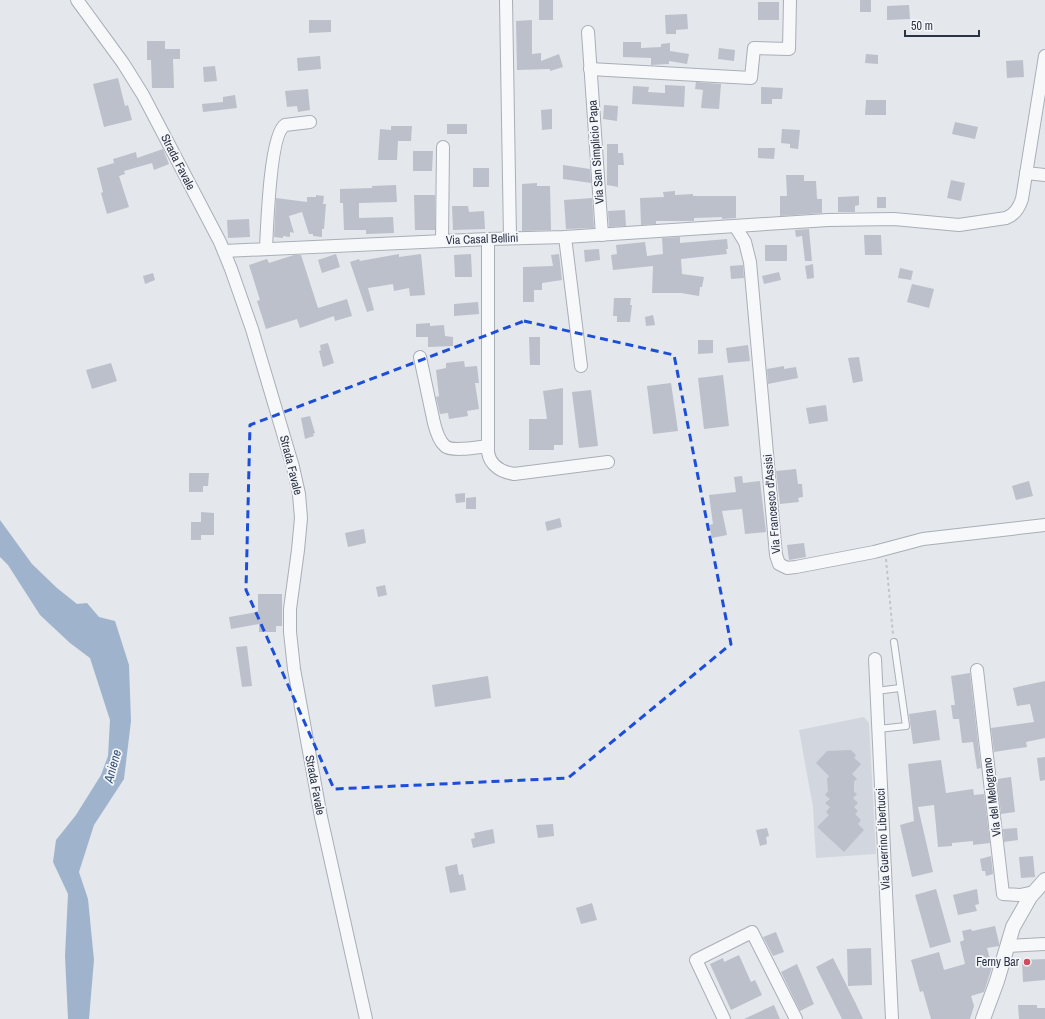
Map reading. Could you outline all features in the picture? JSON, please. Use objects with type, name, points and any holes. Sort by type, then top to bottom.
[{"type":"street","name":"Strada Favale","points":[[77,0],[123,63],[143,95],[224,250],[260,352],[298,484],[300,531],[290,617],[294,669],[321,817],[366,1019]]},
{"type":"street","points":[[506,0],[510,238]]},
{"type":"street","points":[[590,69],[751,78],[754,48],[789,49],[790,0]]},
{"type":"street","name":"Via San Simplicio Papa","points":[[588,32],[602,235]]},
{"type":"street","points":[[1045,56],[1026,173],[1045,175]]},
{"type":"street","points":[[266,248],[273,158],[279,133],[285,125],[310,122]]},
{"type":"street","points":[[442,241],[443,148]]},
{"type":"street","name":"Via Casal Bellini","points":[[224,250],[565,237],[738,225],[883,218],[959,225],[1006,218],[1012,215],[1017,211],[1022,199],[1026,173]]},
{"type":"street","name":"Via Francesco d'Assisi","points":[[738,225],[745,242],[750,262],[778,562],[781,566],[791,568],[885,550],[923,539],[1045,526]]},
{"type":"street","points":[[565,237],[582,366]]},
{"type":"street","points":[[488,239],[488,446],[490,458],[495,466],[504,472],[514,474],[608,462]]},
{"type":"street","points":[[420,357],[434,423],[437,434],[443,444],[447,448],[454,449],[488,446]]},
{"type":"street","name":"Via Guerrino Libertucci","points":[[875,659],[892,1019]]},
{"type":"street","name":"Via del Melograno","points":[[977,670],[1003,894],[1020,895],[1034,892]]},
{"type":"street","points":[[983,1019],[997,981],[1016,920],[1034,892],[1045,880]]},
{"type":"street","points":[[724,1019],[696,960],[752,932],[796,1019]]},
{"type":"street","points":[[1007,946],[1045,944]]},
{"type":"lane","points":[[878,729],[906,726],[894,642]]},
{"type":"lane","points":[[876,691],[900,688]]},
{"type":"path","points":[[885,550],[894,642]]},
{"type":"highlighted area","points":[[524,321],[674,355],[731,644],[568,778],[334,789],[246,590],[250,425]]},
{"type":"shaded area","points":[[864,717],[869,723],[876,854],[816,858],[813,807],[799,730]]},
{"type":"water","name":"Aniene","points":[[0,520],[32,564],[57,588],[77,604],[87,603],[99,617],[115,621],[129,665],[131,721],[124,779],[94,825],[79,872],[88,899],[94,960],[89,1019],[68,1019],[65,956],[68,894],[53,862],[56,840],[76,815],[101,775],[108,756],[110,720],[90,658],[70,643],[40,615],[8,565],[0,557]]},
{"type":"building","points":[[539,0],[553,0],[553,20],[539,20]]},
{"type":"building","points":[[860,0],[871,0],[871,12],[860,12]]},
{"type":"building","points":[[758,2],[779,2],[779,20],[758,20]]},
{"type":"building","points":[[909,5],[910,19],[887,20],[887,6]]},
{"type":"building","points":[[687,14],[688,29],[676,30],[676,34],[666,34],[665,15]]},
{"type":"building","points":[[309,20],[331,20],[331,32],[309,33]]},
{"type":"building","points":[[532,20],[532,54],[541,53],[541,61],[559,54],[563,67],[550,71],[550,69],[517,70],[516,21]]},
{"type":"building","points":[[147,41],[165,41],[165,49],[180,49],[180,59],[173,59],[174,88],[152,88],[151,60],[147,60]]},
{"type":"building","points":[[623,42],[641,42],[641,48],[661,47],[661,44],[670,43],[670,51],[689,54],[687,64],[669,61],[669,64],[651,65],[651,58],[623,57]]},
{"type":"building","points":[[719,48],[735,50],[734,61],[718,59]]},
{"type":"building","points":[[866,54],[878,55],[878,64],[865,63]]},
{"type":"building","points":[[320,56],[321,69],[298,71],[297,58]]},
{"type":"building","points":[[1023,60],[1024,77],[1007,78],[1006,61]]},
{"type":"building","points":[[215,66],[217,81],[204,82],[203,67]]},
{"type":"building","points":[[118,78],[125,106],[128,105],[132,120],[104,127],[93,84]]},
{"type":"building","points":[[696,82],[721,84],[719,109],[701,108],[703,90],[695,89]]},
{"type":"building","points":[[665,85],[685,86],[684,107],[632,104],[633,86],[649,87],[648,92],[665,93]]},
{"type":"building","points":[[761,87],[783,88],[782,99],[772,99],[772,104],[761,104]]},
{"type":"building","points":[[308,89],[310,110],[298,112],[297,106],[287,107],[285,91]]},
{"type":"building","points":[[235,95],[237,108],[203,112],[202,104],[223,102],[223,97]]},
{"type":"building","points":[[866,100],[886,100],[886,115],[865,115]]},
{"type":"building","points":[[604,105],[618,106],[617,121],[603,119]]},
{"type":"building","points":[[552,109],[552,129],[542,130],[541,110]]},
{"type":"building","points":[[955,122],[978,127],[975,139],[952,134]]},
{"type":"building","points":[[447,124],[467,124],[467,134],[447,134]]},
{"type":"building","points":[[391,126],[412,126],[411,141],[398,141],[397,160],[378,160],[380,129],[391,130]]},
{"type":"building","points":[[782,129],[800,130],[798,149],[790,148],[790,144],[781,143]]},
{"type":"building","points":[[607,144],[618,144],[618,153],[623,153],[624,165],[618,165],[618,187],[607,185]]},
{"type":"building","points":[[758,148],[775,148],[774,159],[758,158]]},
{"type":"building","points":[[163,149],[169,164],[154,170],[152,163],[124,171],[125,174],[119,176],[129,207],[107,214],[101,193],[103,192],[97,168],[114,163],[113,159],[136,152],[137,158]]},
{"type":"building","points":[[413,151],[433,151],[432,171],[413,171]]},
{"type":"building","points":[[563,165],[590,169],[591,183],[563,179]]},
{"type":"building","points":[[473,168],[489,168],[489,187],[473,187]]},
{"type":"building","points":[[786,175],[804,175],[804,181],[816,181],[817,199],[822,199],[822,213],[780,216],[780,196],[787,196]]},
{"type":"building","points":[[951,180],[965,183],[961,201],[947,198]]},
{"type":"building","points":[[537,183],[537,186],[550,186],[551,230],[522,231],[522,184]]},
{"type":"building","points":[[396,185],[397,202],[359,203],[359,218],[393,217],[394,233],[366,234],[366,230],[344,230],[343,203],[340,203],[340,189],[372,188],[372,186]]},
{"type":"building","points":[[675,191],[675,195],[693,194],[693,196],[736,196],[736,218],[694,218],[694,221],[656,221],[656,224],[641,225],[640,198],[664,197],[663,192]]},
{"type":"building","points":[[316,195],[324,196],[323,204],[326,204],[322,237],[309,234],[302,212],[289,216],[294,233],[290,232],[290,237],[274,237],[276,198],[307,202],[307,197],[316,197]]},
{"type":"building","points":[[414,195],[435,195],[435,230],[415,230]]},
{"type":"building","points":[[859,196],[859,205],[855,206],[855,212],[838,212],[838,197]]},
{"type":"building","points":[[877,197],[886,197],[886,208],[877,208]]},
{"type":"building","points":[[592,198],[594,228],[566,229],[564,200]]},
{"type":"building","points":[[452,206],[468,206],[469,212],[484,211],[485,229],[453,230]]},
{"type":"building","points":[[625,210],[626,226],[609,227],[608,211]]},
{"type":"building","points":[[249,219],[250,237],[228,238],[227,220]]},
{"type":"building","points":[[809,229],[812,261],[805,261],[802,236],[796,237],[795,230]]},
{"type":"building","points":[[864,235],[881,235],[882,255],[865,255]]},
{"type":"building","points":[[680,237],[680,243],[727,239],[727,254],[681,259],[682,274],[704,277],[702,287],[700,287],[699,296],[681,293],[652,293],[653,266],[613,270],[611,255],[617,254],[616,245],[645,242],[647,256],[663,254],[662,238]]},
{"type":"building","points":[[765,245],[787,245],[787,261],[765,261]]},
{"type":"building","points":[[599,249],[600,260],[585,262],[584,250]]},
{"type":"building","points":[[336,254],[340,267],[322,273],[318,260]]},
{"type":"building","points":[[399,254],[399,257],[421,254],[425,295],[410,296],[409,288],[394,291],[393,284],[368,288],[374,310],[367,312],[350,262],[359,259],[360,261]]},
{"type":"building","points":[[471,254],[472,277],[455,277],[454,255]]},
{"type":"building","points":[[559,254],[562,280],[542,283],[542,290],[534,290],[534,302],[523,302],[523,267],[553,266],[551,255]]},
{"type":"building","points":[[294,255],[301,255],[318,308],[347,299],[352,316],[335,321],[334,316],[300,328],[297,319],[266,329],[257,301],[260,300],[249,265],[267,259],[269,263]]},
{"type":"building","points":[[813,264],[814,278],[807,279],[805,266]]},
{"type":"building","points":[[743,265],[744,278],[731,279],[730,266]]},
{"type":"building","points":[[900,268],[913,271],[911,280],[898,278]]},
{"type":"building","points":[[779,272],[781,280],[764,284],[762,276]]},
{"type":"building","points":[[153,273],[155,280],[145,284],[143,276]]},
{"type":"building","points":[[912,284],[934,289],[929,308],[907,302]]},
{"type":"building","points":[[614,298],[631,298],[630,305],[632,305],[630,322],[617,322],[617,316],[613,316]]},
{"type":"building","points":[[478,302],[479,314],[454,316],[454,304]]},
{"type":"building","points":[[653,315],[655,325],[646,326],[645,317]]},
{"type":"building","points":[[430,323],[430,326],[444,325],[445,336],[453,337],[453,346],[428,347],[428,337],[416,337],[416,324]]},
{"type":"building","points":[[529,337],[540,337],[540,365],[530,365]]},
{"type":"building","points":[[698,340],[713,340],[713,353],[698,354]]},
{"type":"building","points":[[328,343],[334,363],[323,367],[319,351],[321,350],[320,345]]},
{"type":"building","points":[[748,345],[750,361],[728,363],[726,348]]},
{"type":"building","points":[[859,357],[863,381],[853,383],[848,358]]},
{"type":"building","points":[[464,361],[465,367],[477,366],[479,383],[475,383],[479,409],[467,411],[468,416],[449,419],[448,413],[440,414],[436,397],[439,396],[436,370],[446,368],[446,363]]},
{"type":"building","points":[[111,363],[117,381],[92,389],[86,370]]},
{"type":"building","points":[[784,366],[784,369],[796,367],[798,378],[768,384],[767,369]]},
{"type":"building","points":[[723,375],[729,426],[704,429],[698,378]]},
{"type":"building","points":[[671,383],[678,431],[653,434],[647,386]]},
{"type":"building","points":[[563,388],[563,445],[554,445],[554,450],[529,450],[529,419],[547,419],[543,391]]},
{"type":"building","points":[[591,390],[598,446],[579,448],[572,392]]},
{"type":"building","points":[[826,405],[828,421],[809,424],[806,408]]},
{"type":"building","points":[[310,416],[315,433],[313,434],[314,436],[305,439],[301,418]]},
{"type":"building","points":[[796,469],[798,484],[802,484],[803,497],[798,498],[799,502],[780,504],[776,471]]},
{"type":"building","points":[[189,473],[209,473],[208,486],[203,486],[203,492],[189,492]]},
{"type":"building","points":[[742,476],[743,483],[760,481],[766,532],[745,534],[742,509],[722,511],[727,535],[712,538],[709,525],[713,524],[709,495],[736,492],[734,477]]},
{"type":"building","points":[[1029,481],[1033,496],[1016,500],[1012,486]]},
{"type":"building","points":[[465,493],[465,502],[456,503],[455,494]]},
{"type":"building","points":[[476,497],[476,509],[466,509],[466,498]]},
{"type":"building","points":[[201,512],[214,513],[214,535],[201,535],[201,540],[191,540],[191,522],[201,522]]},
{"type":"building","points":[[560,518],[562,527],[547,531],[545,522]]},
{"type":"building","points":[[364,529],[366,543],[348,547],[345,533]]},
{"type":"building","points":[[804,543],[806,557],[789,560],[787,545]]},
{"type":"building","points":[[385,585],[387,595],[378,597],[376,587]]},
{"type":"building","points":[[258,594],[282,594],[282,626],[276,626],[276,632],[259,632],[259,624],[231,629],[229,617],[258,612]]},
{"type":"building","points":[[247,646],[252,686],[242,687],[236,647]]},
{"type":"building","points":[[970,673],[981,768],[977,769],[973,742],[962,743],[959,719],[953,719],[951,705],[955,705],[951,676]]},
{"type":"building","points":[[488,676],[491,698],[435,707],[432,685]]},
{"type":"building","points":[[1045,681],[1045,738],[1026,742],[1027,747],[994,752],[991,728],[1034,722],[1030,704],[1017,706],[1013,688]]},
{"type":"building","points":[[936,710],[940,740],[913,744],[909,714]]},
{"type":"building","points":[[851,750],[856,755],[854,758],[861,764],[852,774],[857,779],[854,781],[854,792],[857,794],[853,798],[858,803],[854,807],[858,811],[855,814],[861,820],[858,824],[864,830],[844,852],[817,827],[829,815],[826,812],[830,807],[825,803],[830,799],[825,795],[828,791],[827,779],[829,776],[816,763],[827,751]]},
{"type":"building","points":[[1045,757],[1045,780],[1040,781],[1037,758]]},
{"type":"building","points":[[941,760],[946,793],[973,789],[974,795],[984,794],[990,843],[973,845],[973,841],[952,843],[952,846],[938,847],[934,805],[918,807],[933,872],[912,877],[900,825],[914,821],[908,764]]},
{"type":"building","points":[[1011,777],[1015,812],[1001,814],[997,779]]},
{"type":"building","points":[[553,824],[554,836],[538,838],[536,825]]},
{"type":"building","points":[[767,828],[769,836],[766,837],[767,844],[760,846],[756,830]]},
{"type":"building","points":[[1017,828],[1018,840],[1004,842],[1003,829]]},
{"type":"building","points":[[493,829],[495,843],[473,848],[471,839],[475,838],[474,833]]},
{"type":"building","points":[[991,856],[993,874],[986,876],[985,871],[982,871],[980,859]]},
{"type":"building","points":[[1033,856],[1035,877],[1021,878],[1019,857]]},
{"type":"building","points":[[457,864],[459,875],[463,874],[466,890],[450,893],[445,867]]},
{"type":"building","points":[[936,889],[951,942],[930,948],[915,895]]},
{"type":"building","points":[[977,889],[979,904],[975,905],[977,911],[958,915],[953,895]]},
{"type":"building","points":[[592,903],[597,920],[581,924],[576,908]]},
{"type":"building","points":[[995,926],[999,946],[987,948],[992,967],[984,992],[971,996],[974,1006],[970,1019],[931,1019],[923,991],[920,992],[911,960],[939,952],[944,970],[965,964],[960,942],[964,940],[962,931],[971,929],[972,931]]},
{"type":"building","points":[[776,932],[784,952],[773,956],[763,937]]},
{"type":"building","points":[[871,948],[872,985],[848,986],[847,949]]},
{"type":"building","points":[[739,955],[751,982],[755,980],[762,995],[731,1010],[710,964],[723,958],[724,962]]},
{"type":"building","points":[[833,958],[863,1019],[842,1019],[816,967]]},
{"type":"building","points":[[1045,959],[1045,980],[1023,982],[1022,960]]},
{"type":"building","points":[[797,964],[814,1004],[800,1011],[781,972]]},
{"type":"building","points":[[774,1005],[780,1019],[744,1019]]},
{"type":"building","points":[[1018,1005],[1037,1005],[1037,1008],[1045,1008],[1045,1019],[1019,1019]]},
{"type":"place","name":"Ferny Bar","points":[[1027,962]]}]
